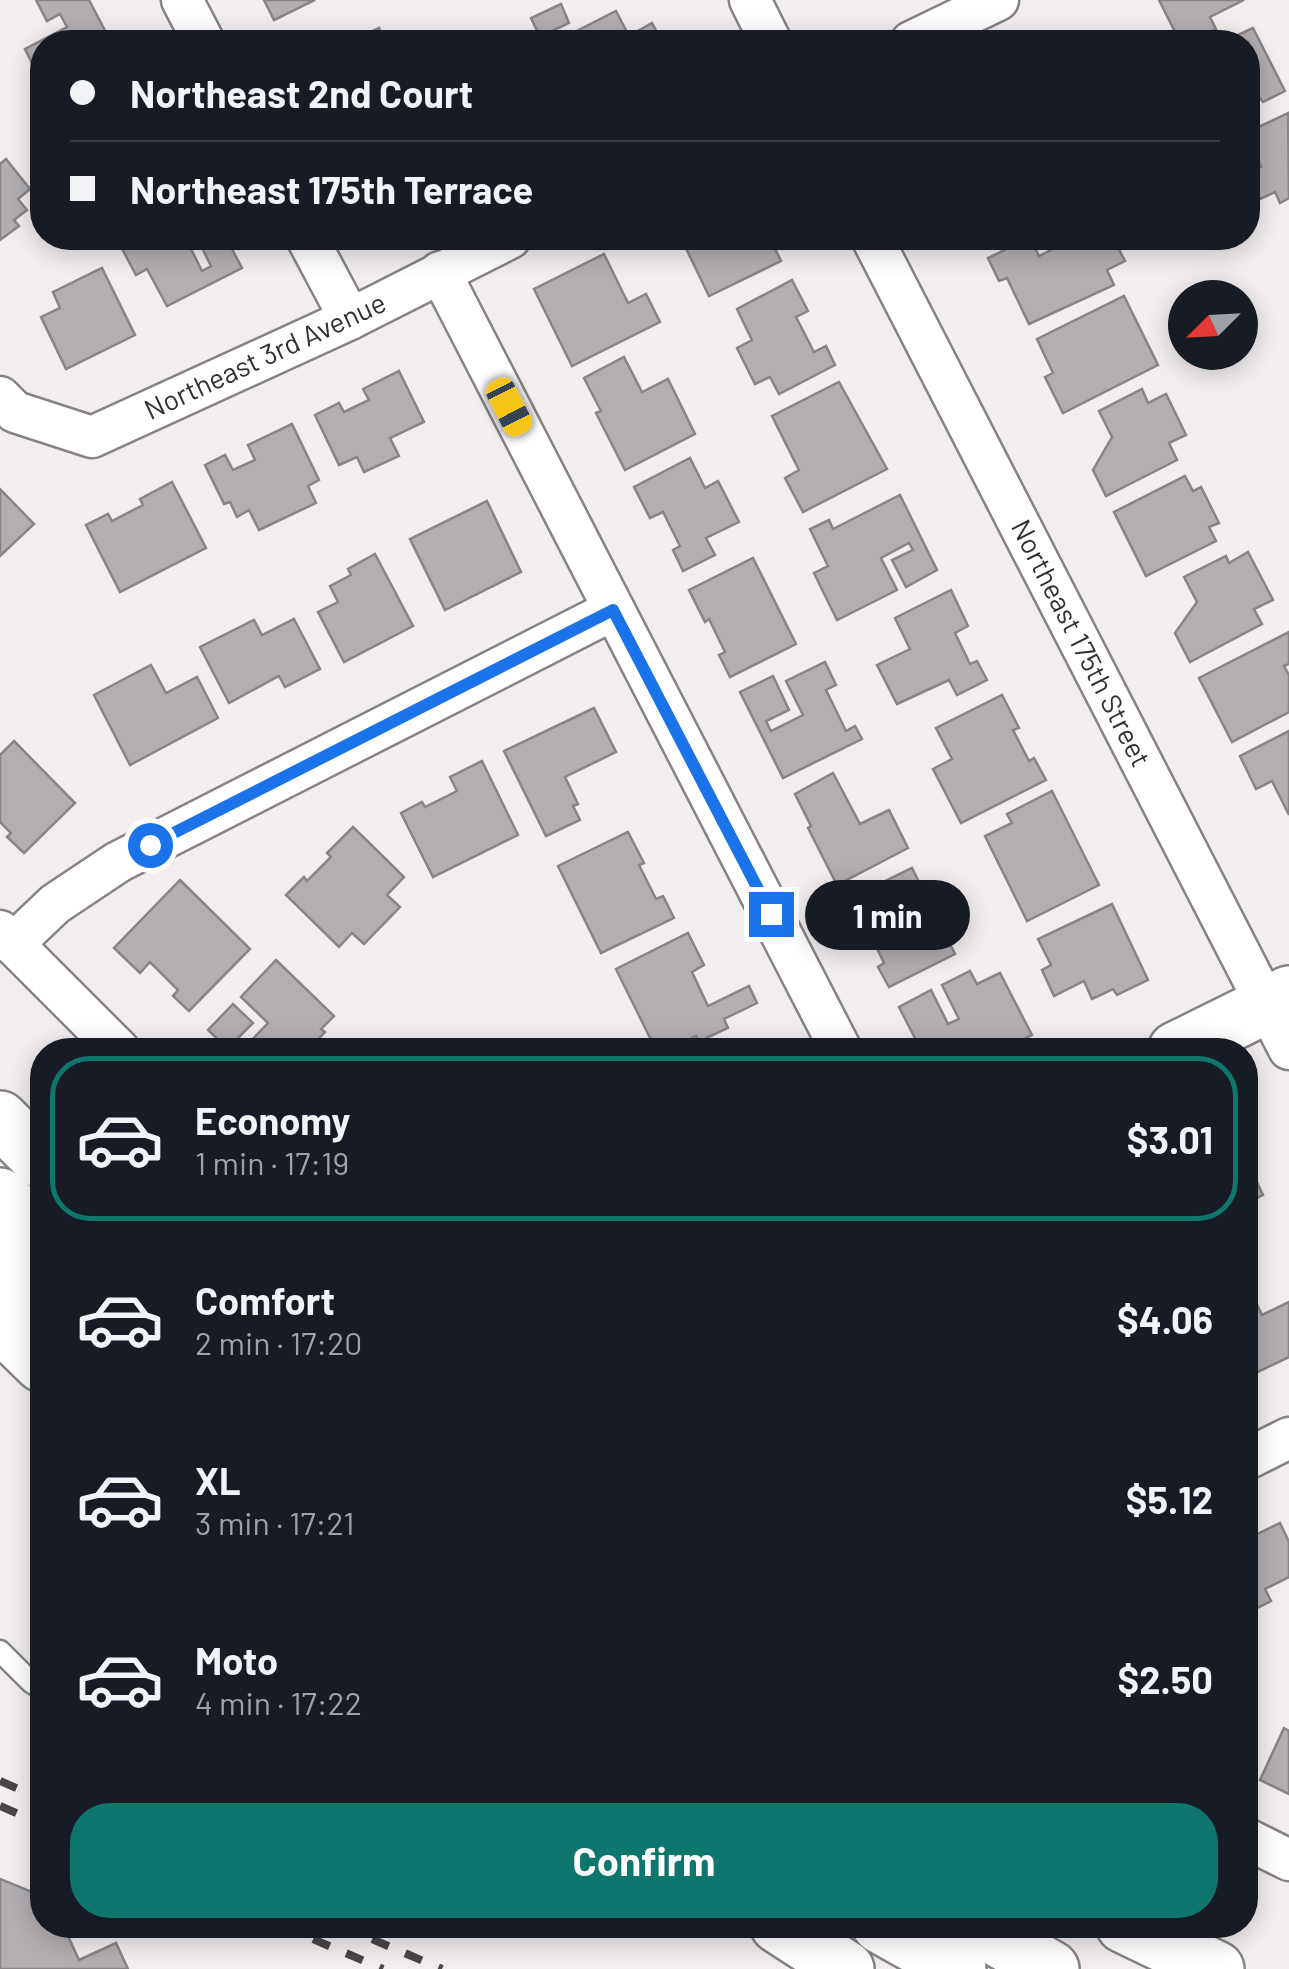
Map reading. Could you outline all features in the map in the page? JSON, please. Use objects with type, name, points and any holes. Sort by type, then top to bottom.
[{"type":"main road","points":[[1213,1038],[1282,1016]]},
{"type":"main road","points":[[0,1119],[30,1149]]},
{"type":"main road","points":[[0,1196],[30,1225]]},
{"type":"main road","points":[[0,1262],[30,1291]]},
{"type":"main road","points":[[0,1324],[30,1353]]},
{"type":"main road","points":[[798,1938],[846,1969]]},
{"type":"main road","points":[[903,1938],[958,1969]]},
{"type":"main road","points":[[997,1938],[1051,1969]]},
{"type":"main road","points":[[1151,1938],[1216,1969]]},
{"type":"street","points":[[182,0],[198,30]]},
{"type":"street","points":[[750,0],[766,30]]},
{"type":"street","points":[[936,30],[998,0]]},
{"type":"street","points":[[313,250],[350,319]]},
{"type":"street","name":"Northeast 3rd Avenue","points":[[8,404],[92,438],[350,319],[485,250]]},
{"type":"street","name":"Northeast 175th Street","points":[[878,250],[1282,1016]]},
{"type":"street","points":[[440,272],[835,1038]]},
{"type":"street","points":[[107,1038],[6,937],[118,862],[613,610]]},
{"type":"street","points":[[1258,1454],[1289,1438]]},
{"type":"street","points":[[1258,1844],[1289,1860]]},
{"type":"lane","points":[[0,1651],[30,1681]]},
{"type":"building","points":[[36,0],[89,0],[105,30],[61,30],[67,27],[60,14],[47,21]]},
{"type":"building","points":[[264,0],[315,0],[274,20]]},
{"type":"building","points":[[1159,0],[1244,0],[1210,17],[1214,30],[1174,30]]},
{"type":"building","points":[[561,4],[569,23],[554,30],[537,30],[531,18]]},
{"type":"building","points":[[616,11],[626,30],[579,30]]},
{"type":"building","points":[[1260,42],[1285,91],[1263,102],[1260,98]]},
{"type":"building","points":[[1288,113],[1289,198],[1280,203],[1275,192],[1260,199],[1260,126]]},
{"type":"building","points":[[6,159],[30,189],[18,199],[27,210],[14,220],[19,226],[0,240],[0,164]]},
{"type":"building","points":[[123,250],[192,250],[202,271],[211,266],[203,250],[232,250],[242,268],[167,306],[147,269],[136,275]]},
{"type":"building","points":[[687,250],[776,250],[781,261],[709,296]]},
{"type":"building","points":[[1005,250],[1036,250],[1039,256],[1051,250],[1119,250],[1125,261],[1107,270],[1114,285],[1029,324],[1007,278],[999,281],[988,258]]},
{"type":"building","points":[[604,254],[628,303],[646,294],[660,322],[572,366],[534,289]]},
{"type":"building","points":[[102,268],[135,335],[66,369],[41,317],[60,308],[53,292]]},
{"type":"building","points":[[792,280],[808,311],[796,317],[814,352],[826,346],[835,365],[779,394],[770,377],[755,384],[737,348],[752,340],[737,309]]},
{"type":"building","points":[[1124,296],[1158,365],[1063,413],[1045,377],[1053,373],[1037,339]]},
{"type":"building","points":[[624,357],[642,392],[668,379],[695,434],[625,470],[596,413],[601,411],[584,378]]},
{"type":"building","points":[[399,371],[424,422],[390,438],[399,456],[364,472],[357,457],[339,465],[315,415],[339,403],[344,412],[369,400],[363,389]]},
{"type":"building","points":[[839,382],[887,469],[803,512],[785,478],[799,470],[772,416]]},
{"type":"building","points":[[1142,389],[1148,403],[1166,394],[1186,435],[1169,443],[1177,460],[1106,496],[1093,470],[1112,437],[1099,411]]},
{"type":"building","points":[[292,424],[319,480],[308,486],[316,503],[259,530],[249,510],[237,517],[230,502],[224,504],[205,465],[225,455],[233,470],[255,460],[248,445]]},
{"type":"building","points":[[690,458],[705,488],[718,481],[739,522],[706,538],[715,555],[683,571],[673,550],[680,546],[663,512],[650,518],[634,487]]},
{"type":"building","points":[[1185,476],[1193,491],[1201,487],[1219,523],[1209,527],[1216,541],[1146,576],[1114,512]]},
{"type":"building","points":[[172,482],[206,548],[120,592],[86,525],[108,514],[112,521],[143,505],[140,499]]},
{"type":"building","points":[[0,489],[34,524],[0,556]]},
{"type":"building","points":[[900,495],[937,570],[906,587],[892,560],[913,550],[909,543],[881,558],[897,590],[837,620],[814,573],[828,566],[810,529],[829,520],[833,529]]},
{"type":"building","points":[[487,501],[521,572],[445,610],[410,539]]},
{"type":"building","points":[[1248,552],[1273,600],[1254,609],[1262,624],[1190,662],[1175,633],[1197,602],[1184,577],[1226,556],[1229,563]]},
{"type":"building","points":[[375,554],[413,626],[344,662],[318,612],[338,602],[330,586],[351,575],[348,569]]},
{"type":"building","points":[[753,558],[796,644],[730,677],[719,655],[725,652],[689,590]]},
{"type":"building","points":[[951,590],[968,626],[955,633],[970,664],[977,661],[987,680],[957,695],[949,680],[897,704],[877,665],[910,649],[895,618]]},
{"type":"building","points":[[294,619],[320,669],[285,687],[279,676],[229,703],[200,647],[254,620],[262,635]]},
{"type":"building","points":[[1289,632],[1289,664],[1284,666],[1289,675],[1289,712],[1232,742],[1199,678]]},
{"type":"building","points":[[825,662],[836,685],[826,690],[846,731],[855,726],[862,739],[783,778],[740,692],[773,676],[789,710],[766,721],[771,731],[803,715],[786,681]]},
{"type":"building","points":[[151,665],[166,693],[197,677],[218,718],[130,765],[94,695]]},
{"type":"building","points":[[1002,695],[1019,728],[1013,730],[1029,761],[1034,758],[1046,780],[961,823],[933,769],[952,759],[936,728]]},
{"type":"building","points":[[594,708],[616,752],[565,777],[578,804],[573,806],[580,820],[546,836],[504,751]]},
{"type":"building","points":[[1289,731],[1289,815],[1272,781],[1256,789],[1240,756]]},
{"type":"building","points":[[14,741],[75,803],[24,853],[7,837],[11,833],[0,822],[0,755]]},
{"type":"building","points":[[482,761],[518,835],[433,877],[401,813],[422,802],[425,807],[457,791],[450,777]]},
{"type":"building","points":[[833,773],[860,824],[889,810],[908,848],[837,885],[795,794]]},
{"type":"building","points":[[1052,791],[1099,885],[1027,921],[985,836],[1012,823],[1007,814]]},
{"type":"building","points":[[353,827],[404,877],[387,895],[400,907],[364,944],[352,933],[339,947],[286,895],[331,857],[327,853]]},
{"type":"building","points":[[628,832],[656,899],[663,896],[674,918],[601,953],[558,866]]},
{"type":"building","points":[[912,868],[955,954],[889,987],[878,967],[884,963],[868,930],[863,933],[846,900]]},
{"type":"building","points":[[180,880],[250,949],[189,1011],[173,996],[178,990],[150,962],[140,973],[114,948]]},
{"type":"building","points":[[1112,904],[1148,980],[1117,995],[1113,989],[1092,999],[1084,981],[1054,996],[1042,970],[1051,965],[1038,939]]},
{"type":"building","points":[[688,933],[704,965],[692,972],[708,1006],[749,986],[757,1003],[724,1019],[728,1028],[707,1038],[650,1038],[616,969]]},
{"type":"building","points":[[276,960],[334,1016],[321,1029],[325,1032],[319,1038],[254,1038],[268,1023],[241,997]]},
{"type":"building","points":[[970,971],[977,984],[1000,973],[1032,1035],[915,1038],[899,1007],[931,990],[948,1024],[959,1019],[942,985]]},
{"type":"building","points":[[233,1004],[253,1023],[238,1038],[216,1038],[208,1030]]},
{"type":"building","points":[[1289,1302],[1289,1357],[1258,1372],[1258,1307],[1262,1315]]},
{"type":"building","points":[[1280,1523],[1289,1542],[1289,1577],[1265,1589],[1271,1601],[1258,1608],[1258,1534]]},
{"type":"building","points":[[1284,1728],[1289,1731],[1289,1794],[1260,1780]]},
{"type":"building","points":[[0,1879],[30,1891],[30,1938],[69,1938],[79,1960],[116,1943],[128,1969],[0,1969]]},
{"type":"railway","points":[[0,1781],[30,1794]]},
{"type":"railway","points":[[0,1806],[30,1819]]},
{"type":"railway","points":[[310,1938],[383,1969]]},
{"type":"railway","points":[[369,1938],[442,1969]]},
{"type":"route","points":[[150,845],[613,610],[771,914]]}]
